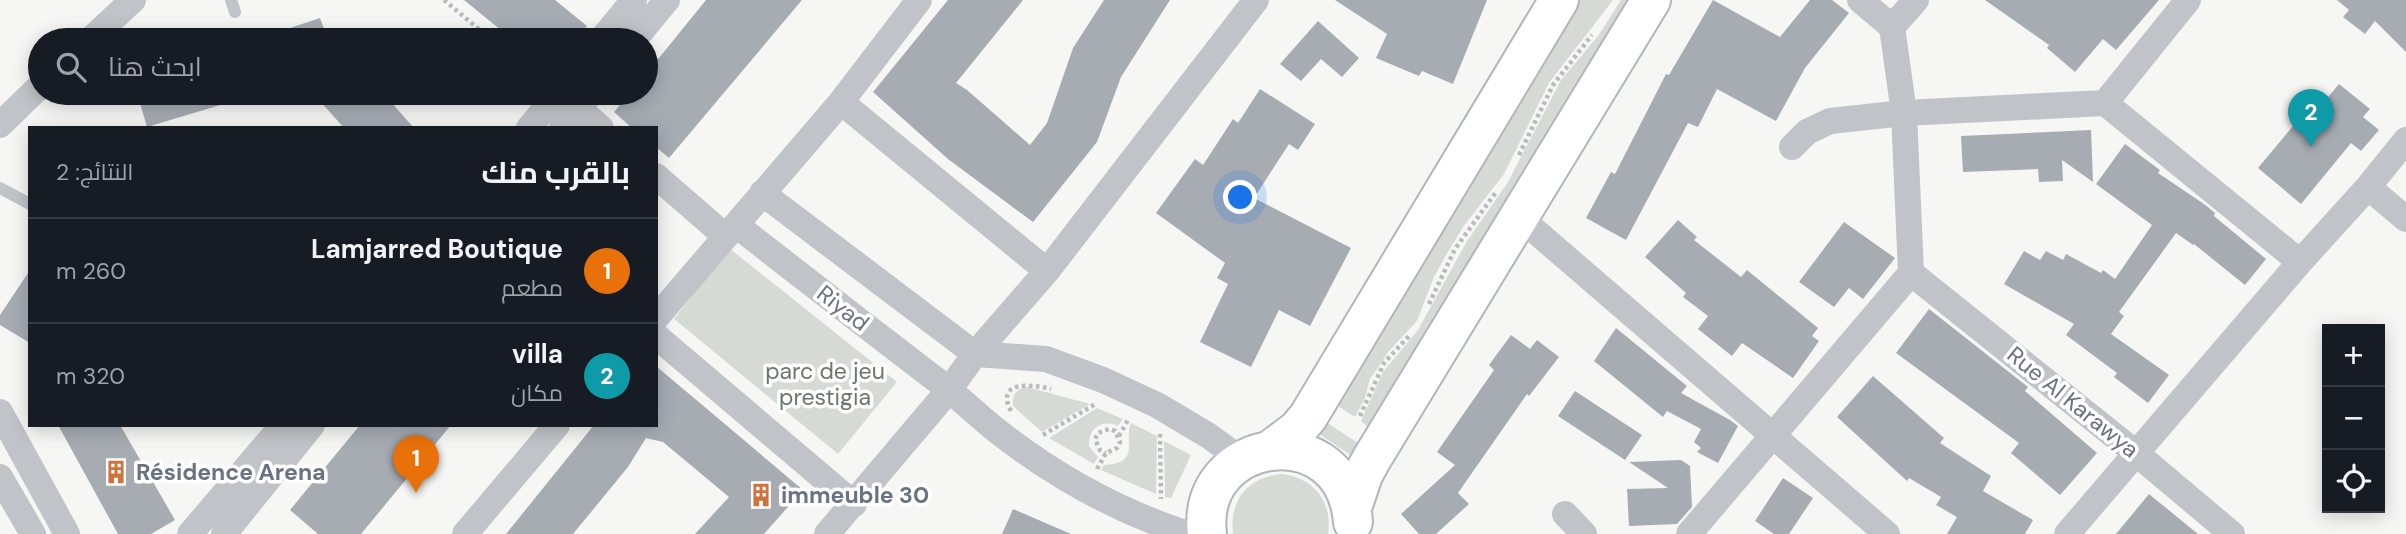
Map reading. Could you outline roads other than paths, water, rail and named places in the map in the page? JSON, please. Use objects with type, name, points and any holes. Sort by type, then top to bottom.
[{"type":"main road","points":[[1207,534],[1205,522],[1208,503],[1227,471],[1297,430],[1308,417],[1559,0]]},
{"type":"main road","points":[[1352,521],[1363,475],[1509,204],[1651,0]]},
{"type":"main road","points":[[1256,456],[1288,450],[1306,453],[1323,462],[1346,490],[1352,521]]},
{"type":"street","points":[[103,28],[133,0]]},
{"type":"street","points":[[611,28],[634,0]]},
{"type":"street","points":[[644,28],[667,0]]},
{"type":"street","points":[[658,316],[841,102],[919,0]]},
{"type":"street","points":[[827,534],[1047,271],[1256,0]]},
{"type":"street","points":[[1689,534],[1911,273],[1904,113],[1892,27],[1860,0]]},
{"type":"street","points":[[1892,27],[1916,0]]},
{"type":"street","points":[[2105,103],[2188,0]]},
{"type":"street","points":[[0,125],[28,98]]},
{"type":"street","points":[[841,102],[1047,271]]},
{"type":"street","points":[[1792,147],[1807,132],[1830,121],[1904,113],[2105,103],[2300,262]]},
{"type":"street","points":[[532,126],[567,105]]},
{"type":"street","points":[[572,105],[599,126]]},
{"type":"street","points":[[2067,534],[2300,262],[2368,187],[2406,139]]},
{"type":"street","name":"Riyad","points":[[658,177],[949,390],[998,431],[1049,468],[1104,499],[1188,534]]},
{"type":"street","points":[[2368,187],[2406,219]]},
{"type":"street","points":[[762,193],[975,354],[1046,359],[1103,380],[1157,405],[1209,436],[1256,456]]},
{"type":"street","points":[[1509,204],[1770,436],[1887,534]]},
{"type":"street","name":"Rue Al Karawya","points":[[1911,273],[2137,454],[2232,534]]},
{"type":"street","points":[[658,338],[854,504]]},
{"type":"street","points":[[0,412],[67,534]]},
{"type":"street","points":[[190,534],[281,427]]},
{"type":"street","points":[[224,534],[310,427]]},
{"type":"street","points":[[465,534],[555,427]]},
{"type":"street","points":[[0,477],[33,534]]},
{"type":"street","points":[[1565,514],[1584,534]]},
{"type":"lane","points":[[0,188],[28,203]]},
{"type":"place","name":"villa","points":[[2311,147]]},
{"type":"place","name":"Résidence Arena","points":[[116,472]]},
{"type":"place","name":"Lamjarred Boutique","points":[[416,493]]},
{"type":"place","name":"immeuble 30","points":[[761,495]]},
{"type":"park label","name":"parc de jeu prestigia","points":[[825,384]]}]
